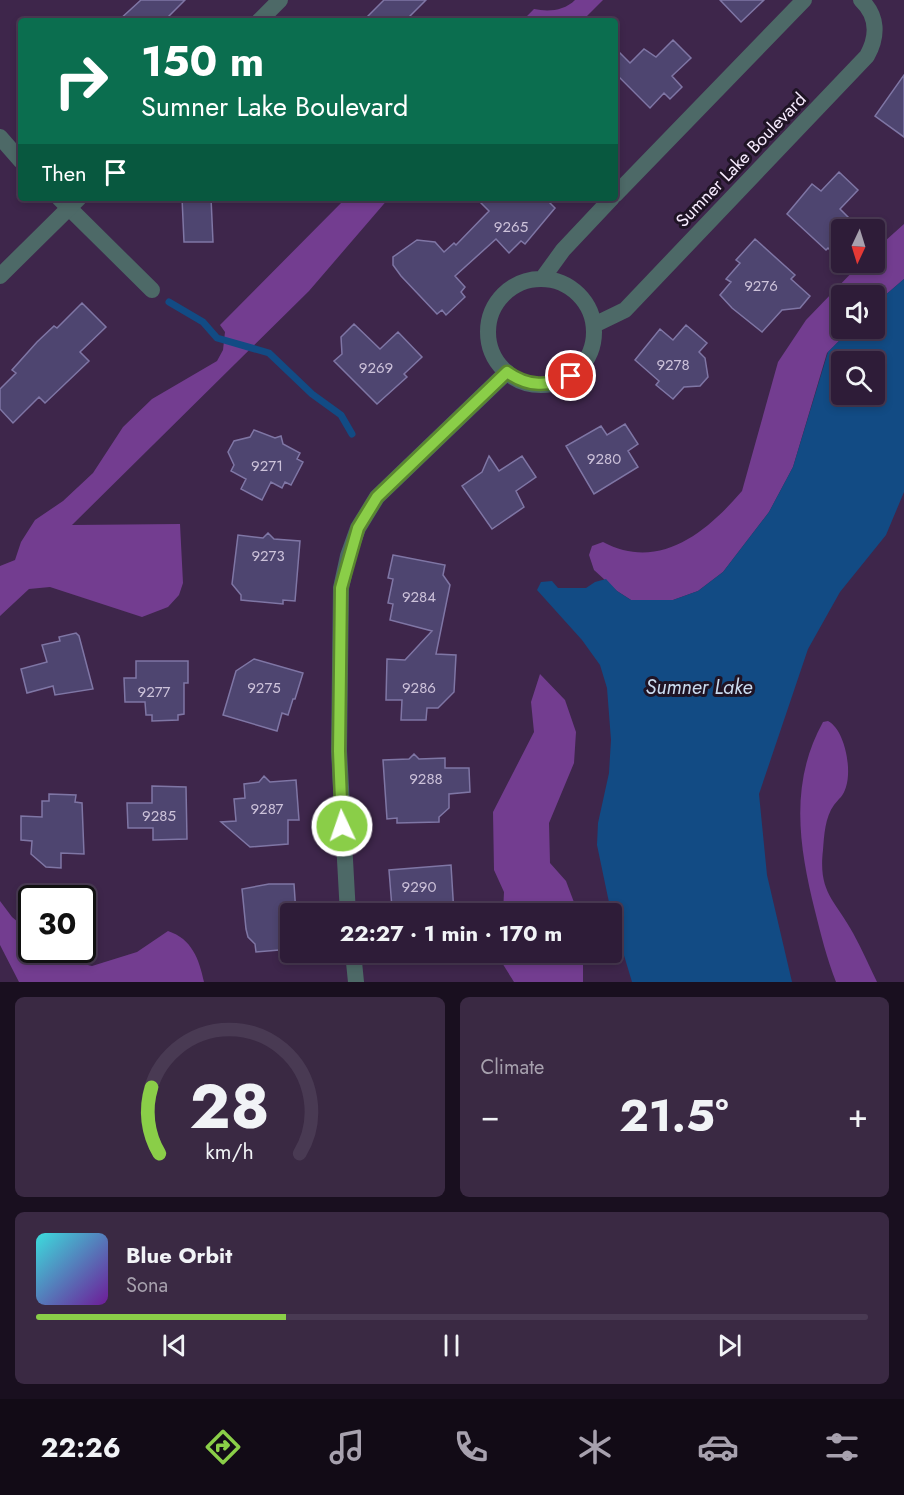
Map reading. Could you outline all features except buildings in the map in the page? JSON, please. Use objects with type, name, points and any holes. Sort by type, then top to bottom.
[{"type":"street","points":[[262,18],[280,0]]},
{"type":"street","points":[[618,192],[804,0]]},
{"type":"street","name":"Sumner Lake Boulevard","points":[[594,325],[625,310],[867,56],[873,46],[875,24],[872,14],[861,0]]},
{"type":"street","points":[[0,137],[18,158]]},
{"type":"street","points":[[0,276],[69,201],[152,291]]},
{"type":"street","points":[[542,279],[563,250],[609,201]]},
{"type":"street","points":[[542,279],[558,282],[581,296],[594,325],[594,339],[590,353],[582,366],[571,376],[544,385],[529,383],[507,372],[494,356],[489,342],[488,326],[492,311],[500,298],[512,287],[526,281],[542,279]]},
{"type":"street","points":[[347,903],[339,751],[341,588],[348,556],[358,528],[377,497],[507,372]]},
{"type":"street","points":[[354,963],[356,982]]},
{"type":"shaded area","points":[[575,0],[603,0],[585,18],[525,18],[534,9],[556,10]]},
{"type":"shaded area","points":[[343,201],[386,201],[309,291],[72,525],[180,524],[183,583],[179,595],[168,607],[142,617],[50,587],[29,589],[0,616],[0,566],[15,560],[21,542],[35,520],[63,501],[93,473],[123,427],[152,399],[217,361],[223,350],[225,332],[220,325]]},
{"type":"shaded area","points":[[904,224],[904,279],[885,295],[885,285],[840,285],[851,273],[885,273],[885,241]]},
{"type":"shaded area","points":[[831,294],[831,339],[841,339],[827,353],[793,467],[769,512],[723,572],[698,591],[673,600],[631,600],[617,591],[594,570],[589,555],[592,546],[603,542],[624,550],[643,552],[662,550],[697,533],[728,506],[742,491],[778,362],[806,320]]},
{"type":"shaded area","points":[[540,674],[565,700],[576,732],[574,763],[549,823],[550,863],[566,881],[574,903],[503,903],[504,892],[494,870],[493,812],[534,732],[531,702]]},
{"type":"shaded area","points":[[828,721],[843,741],[848,779],[845,790],[831,810],[827,821],[823,850],[823,876],[829,895],[853,933],[877,982],[836,982],[809,887],[802,839],[801,792],[812,745],[823,722]]},
{"type":"shaded area","points":[[0,901],[18,922],[18,963],[80,963],[92,966],[137,952],[168,931],[189,945],[200,965],[204,982],[19,982],[0,945]]},
{"type":"shaded area","points":[[502,963],[583,963],[583,982],[514,982]]},
{"type":"water","name":"Sumner Lake","points":[[904,279],[904,492],[886,535],[840,592],[808,649],[759,794],[767,875],[792,982],[632,982],[622,949],[622,903],[609,903],[597,845],[598,823],[609,773],[611,740],[607,688],[600,665],[582,640],[537,590],[541,582],[552,581],[558,588],[586,588],[606,579],[617,591],[631,600],[673,600],[698,591],[723,572],[769,512],[793,467],[828,352],[841,339],[885,339],[885,295]]},
{"type":"waterway","points":[[169,302],[203,322],[217,338],[269,353],[312,394],[341,415],[352,434]]},
{"type":"route","points":[[342,826],[339,751],[341,588],[348,556],[358,528],[377,497],[507,372],[529,383],[544,385],[571,376]]}]
